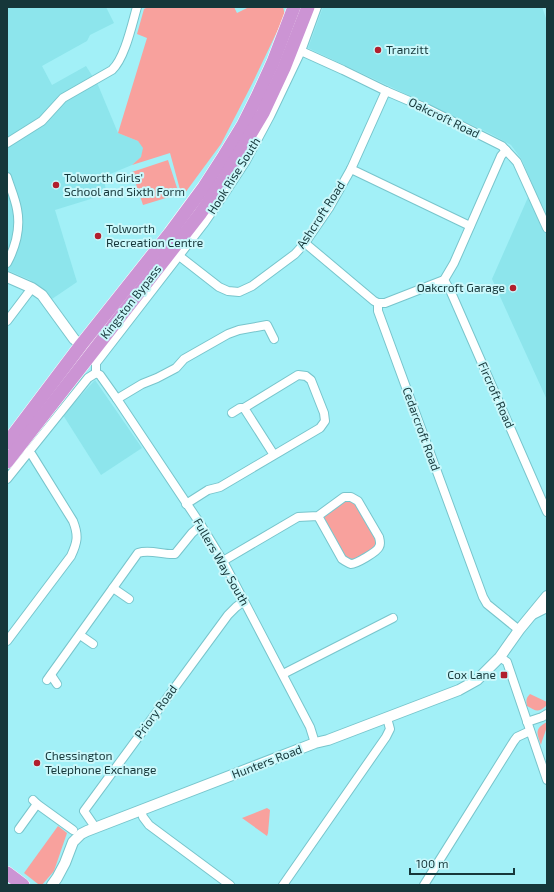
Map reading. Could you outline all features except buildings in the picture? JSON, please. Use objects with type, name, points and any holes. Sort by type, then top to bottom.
[{"type":"highway","name":"Kingston Bypass","points":[[7,442],[170,233],[204,187],[242,125],[273,62],[294,7]]},
{"type":"highway","name":"Kingston Bypass","points":[[7,462],[200,214],[222,182],[263,113],[284,68],[308,7]]},
{"type":"highway","points":[[7,472],[52,404]]},
{"type":"highway","points":[[7,873],[23,885]]},
{"type":"street","points":[[7,143],[42,121],[63,98],[112,70],[116,66],[124,49],[137,7]]},
{"type":"street","name":"Hook Rise South","points":[[7,479],[88,378],[96,373],[96,366],[100,358],[178,255],[205,222],[246,161],[270,116],[301,51],[317,7]]},
{"type":"street","name":"Oakcroft Road","points":[[301,51],[435,113],[502,146],[517,162],[547,228]]},
{"type":"street","name":"Ashcroft Road","points":[[178,255],[219,288],[239,292],[252,286],[295,254],[305,243],[329,208],[351,169],[386,91]]},
{"type":"street","points":[[305,243],[378,304],[385,303],[444,280],[454,263],[501,156],[506,150]]},
{"type":"street","points":[[351,169],[470,226]]},
{"type":"street","points":[[7,177],[18,209],[19,222],[18,235],[7,263]]},
{"type":"street","points":[[7,277],[32,288],[42,295],[74,339],[81,346]]},
{"type":"street","name":"Fircroft Road","points":[[444,280],[454,297],[547,512]]},
{"type":"street","points":[[7,321],[32,288]]},
{"type":"street","name":"Cedarcroft Road","points":[[378,304],[378,311],[483,597],[487,604],[519,630]]},
{"type":"street","points":[[116,399],[142,384],[176,368],[190,355],[228,334],[240,334],[267,326],[274,339]]},
{"type":"street","name":"Fullers Way South","points":[[96,373],[100,375],[223,561],[283,674],[310,728],[315,743]]},
{"type":"street","points":[[186,504],[208,490],[220,487],[274,456],[320,428],[325,421],[324,413],[311,380],[306,376],[298,375],[244,408],[240,408],[232,413]]},
{"type":"street","points":[[244,408],[274,456]]},
{"type":"street","points":[[7,641],[71,556],[78,539],[73,521],[32,455],[28,452]]},
{"type":"street","points":[[223,561],[298,517],[318,516],[344,497],[352,497],[358,501],[379,537],[379,547],[376,551],[355,564],[346,562],[342,559],[318,516]]},
{"type":"street","points":[[57,684],[49,677],[138,553],[144,551],[168,555],[175,554],[200,525]]},
{"type":"street","points":[[113,588],[129,598]]},
{"type":"street","points":[[547,596],[500,656],[507,662],[547,780]]},
{"type":"street","name":"Priory Road","points":[[95,827],[84,811],[228,615],[236,606],[244,602]]},
{"type":"street","points":[[530,616],[547,608]]},
{"type":"street","points":[[283,674],[393,618]]},
{"type":"street","points":[[80,635],[93,644]]},
{"type":"street","name":"Hunters Road","points":[[76,830],[81,834],[95,827],[315,743],[328,740],[459,690],[477,680],[500,656]]},
{"type":"street","points":[[527,722],[542,718],[547,714]]},
{"type":"street","points":[[283,885],[386,736],[390,729],[387,718]]},
{"type":"street","points":[[424,885],[514,741],[517,737],[530,731]]},
{"type":"street","points":[[19,829],[35,802],[76,830],[65,863],[52,885]]},
{"type":"street","points":[[141,810],[143,817],[149,825],[230,885]]},
{"type":"shaded area","name":"Tolworth Girls' School and Sixth Form","points":[[7,7],[106,7],[114,23],[90,35],[87,41],[42,66],[52,85],[86,66],[98,85],[118,133],[138,141],[144,148],[141,157],[132,165],[103,177],[107,194],[55,210],[77,282],[49,301],[43,290],[30,280],[7,270]]},
{"type":"shaded area","points":[[148,7],[234,7],[237,13],[249,7],[283,7],[285,15],[221,144],[182,197],[170,153],[132,165],[141,157],[143,148],[138,141],[118,133],[147,38],[137,34],[144,9]]},
{"type":"shaded area","points":[[323,7],[542,7],[547,21],[547,400],[492,279],[533,186],[522,160],[511,145],[491,134],[308,48]]},
{"type":"shaded area","points":[[168,160],[179,194],[143,205],[132,172]]},
{"type":"shaded area","points":[[95,380],[142,448],[101,475],[63,415]]},
{"type":"shaded area","points":[[344,501],[355,503],[377,540],[375,549],[357,559],[345,556],[326,524],[324,517],[325,514]]},
{"type":"shaded area","points":[[530,694],[547,702],[546,706],[541,710],[537,710],[527,706],[526,702]]},
{"type":"shaded area","points":[[547,722],[541,745],[538,737],[538,729]]},
{"type":"shaded area","points":[[267,808],[270,810],[267,836],[242,818]]},
{"type":"shaded area","points":[[58,826],[67,833],[54,871],[42,885],[38,884],[24,873]]},
{"type":"place","name":"Tranzitt","points":[[378,50]]},
{"type":"place","name":"Tolworth Girls' School and Sixth Form","points":[[56,185]]},
{"type":"place","name":"Tolworth Recreation Centre","points":[[98,236]]},
{"type":"place","name":"Oakcroft Garage","points":[[513,288]]},
{"type":"place","name":"Cox Lane","points":[[504,675]]},
{"type":"place","name":"Chessington Telephone Exchange","points":[[37,763]]}]
